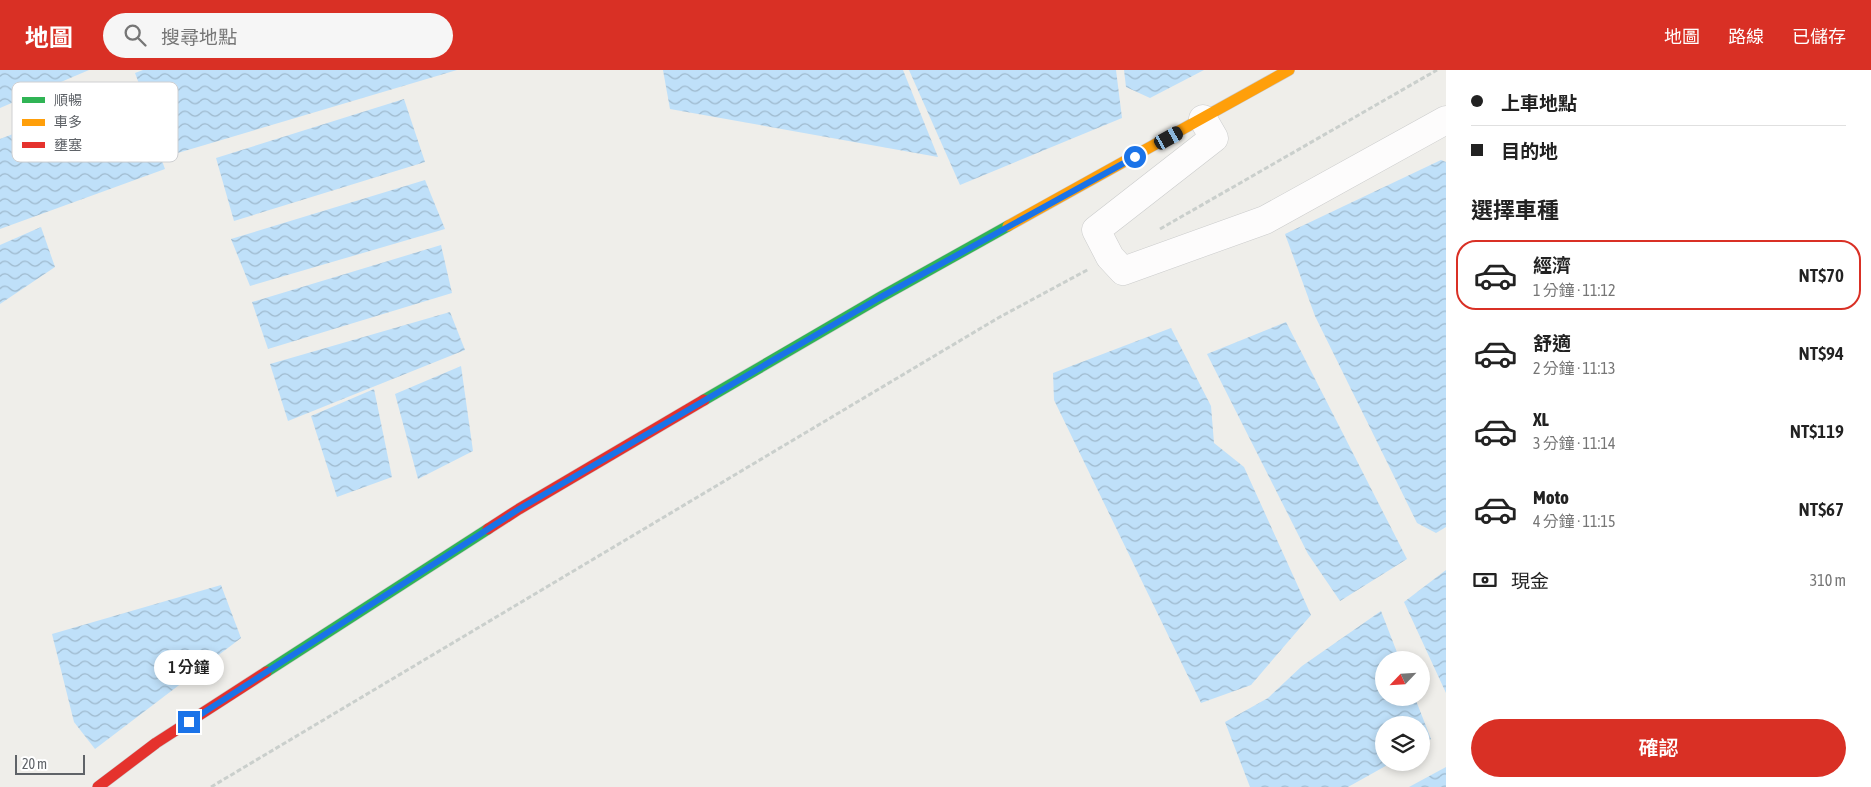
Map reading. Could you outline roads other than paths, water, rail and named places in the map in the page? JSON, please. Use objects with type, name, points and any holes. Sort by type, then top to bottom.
[{"type":"street","points":[[98,787],[156,743],[519,509],[879,298],[1289,70]]},
{"type":"street","points":[[1203,119],[1214,138],[1096,230],[1110,257],[1123,271],[1266,220],[1446,120]]},
{"type":"water","points":[[0,70],[89,70],[61,82],[12,82],[12,103],[0,108]]},
{"type":"water","points":[[143,70],[457,70],[178,153],[178,82],[138,82],[135,73]]},
{"type":"water","points":[[663,70],[903,70],[938,157],[670,109]]},
{"type":"water","points":[[909,70],[1116,70],[1122,118],[960,185]]},
{"type":"water","points":[[1124,70],[1204,70],[1150,98],[1126,87]]},
{"type":"water","points":[[404,99],[425,162],[234,221],[216,158]]},
{"type":"water","points":[[12,134],[12,162],[162,162],[165,169],[0,229],[0,139]]},
{"type":"water","points":[[1441,160],[1446,162],[1446,527],[1436,533],[1417,523],[1315,316],[1285,234]]},
{"type":"water","points":[[425,180],[445,229],[250,286],[231,239]]},
{"type":"water","points":[[41,227],[55,267],[0,304],[0,245]]},
{"type":"water","points":[[441,245],[452,293],[268,349],[252,302]]},
{"type":"water","points":[[450,312],[465,350],[288,421],[270,364]]},
{"type":"water","points":[[1286,322],[1407,559],[1340,601],[1308,554],[1207,354]]},
{"type":"water","points":[[1171,328],[1211,406],[1214,443],[1244,467],[1311,615],[1251,685],[1201,703],[1054,400],[1053,373]]},
{"type":"water","points":[[461,366],[473,451],[418,479],[395,394]]},
{"type":"water","points":[[374,389],[392,477],[337,497],[311,416]]},
{"type":"water","points":[[1446,570],[1446,693],[1430,658],[1430,651],[1427,651],[1404,602]]},
{"type":"water","points":[[221,585],[241,638],[95,749],[74,722],[52,634]]},
{"type":"water","points":[[1381,611],[1397,651],[1375,651],[1375,706],[1418,706],[1422,716],[1375,716],[1375,771],[1377,771],[1348,787],[1250,787],[1225,722],[1268,698],[1302,666]]},
{"type":"water","points":[[1446,767],[1446,787],[1409,787]]}]
